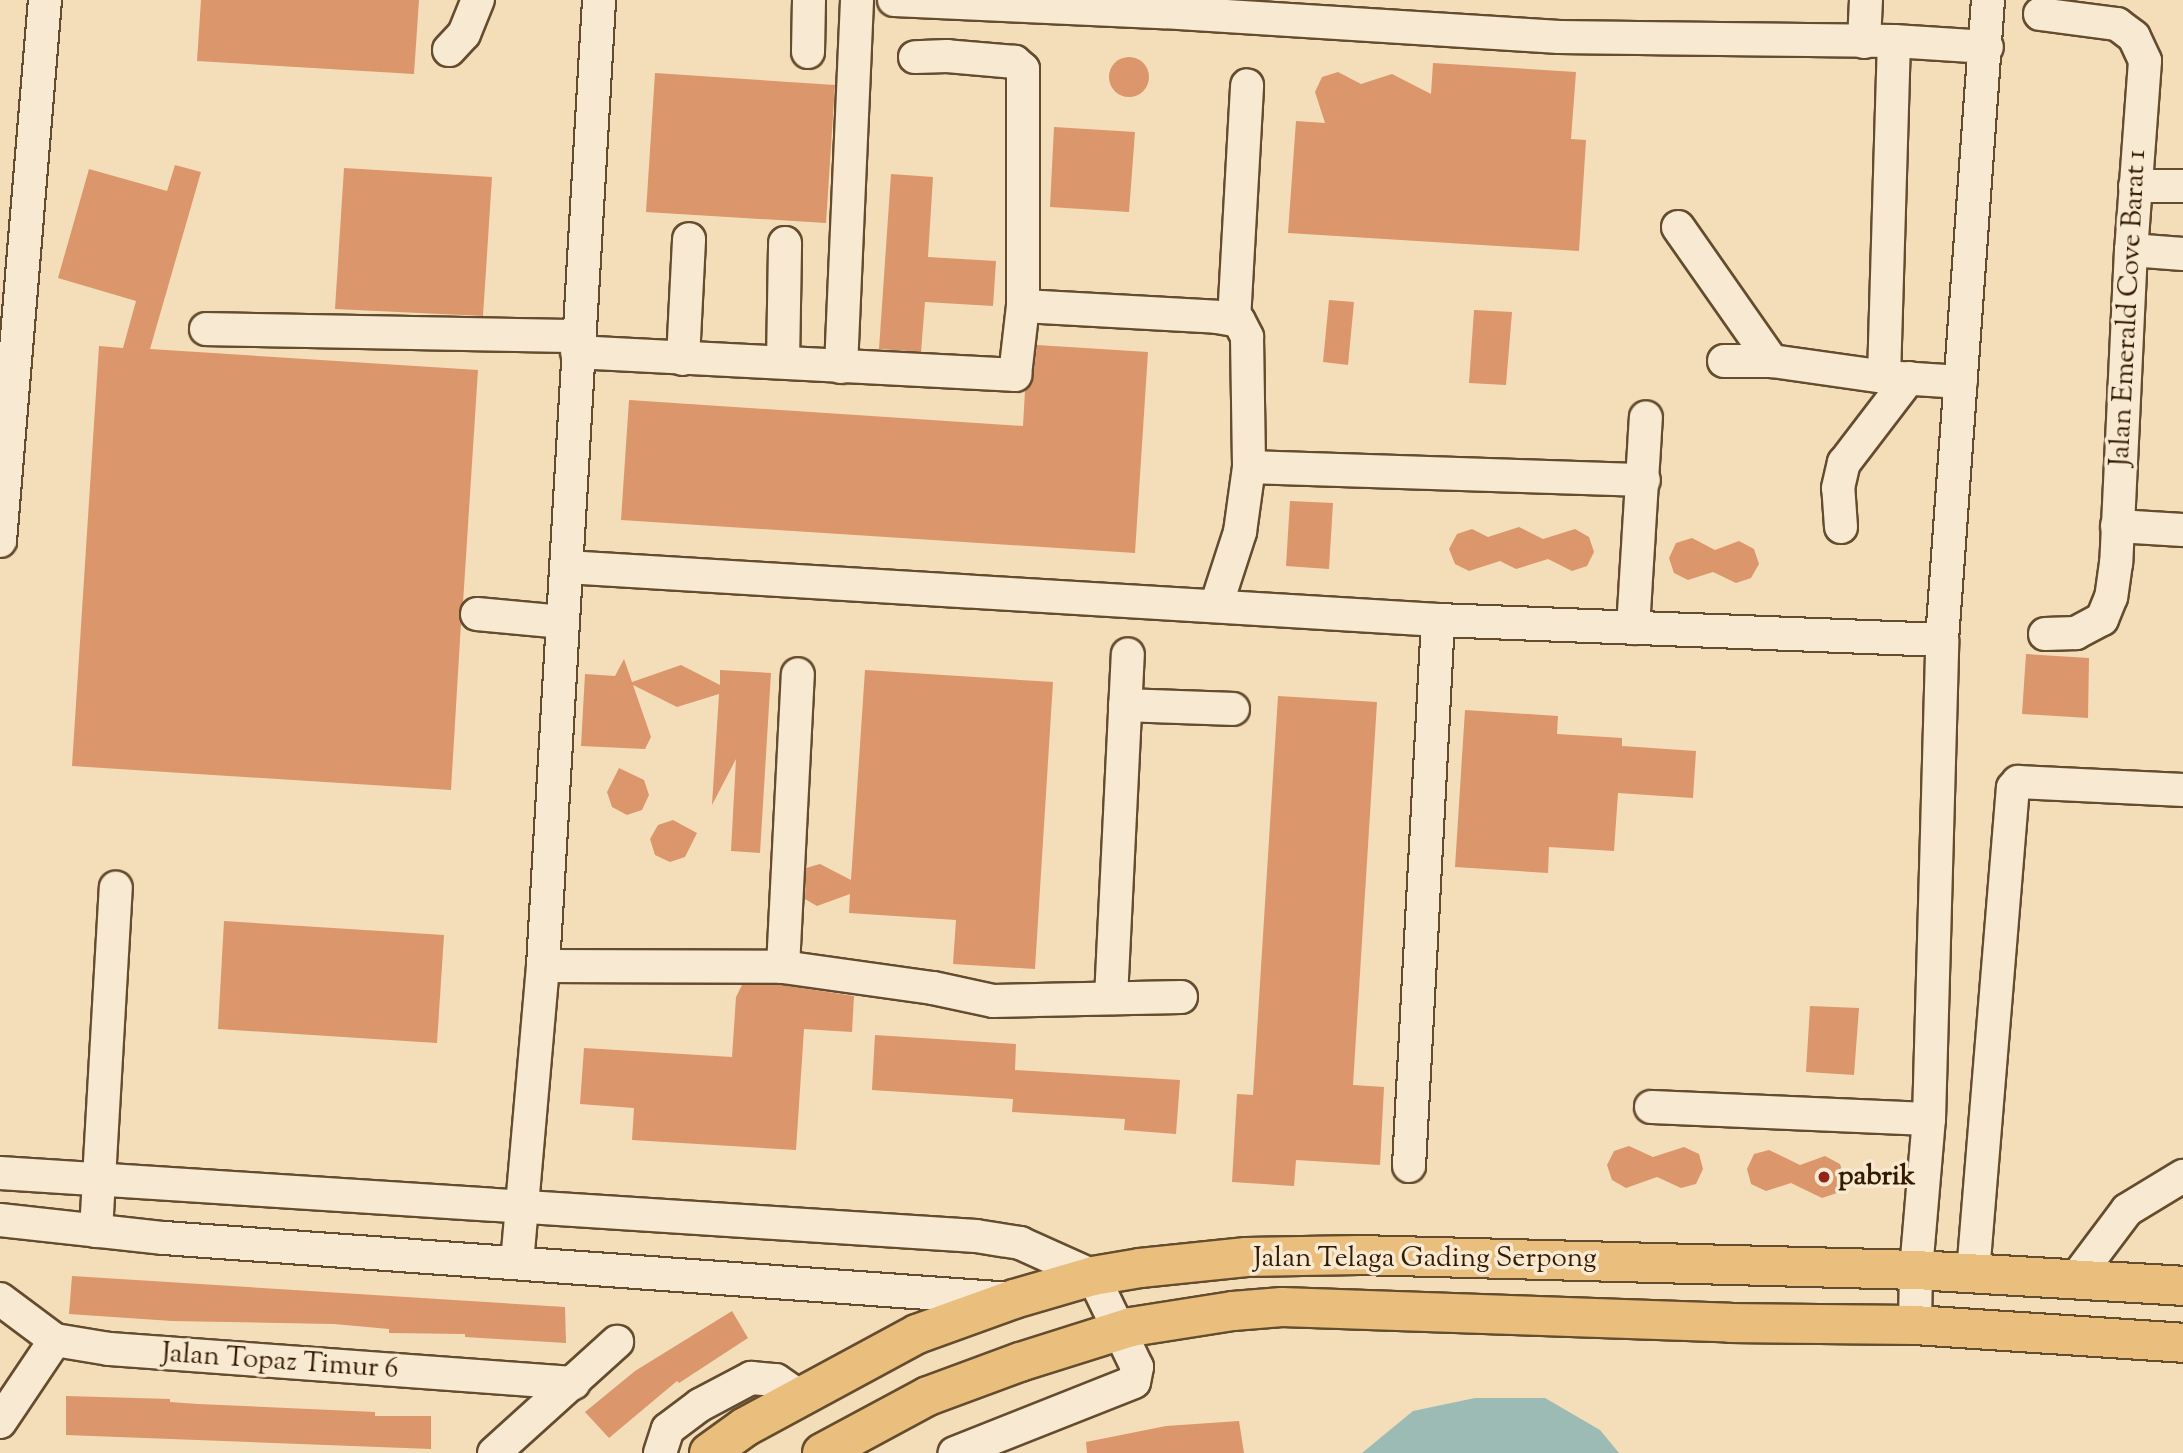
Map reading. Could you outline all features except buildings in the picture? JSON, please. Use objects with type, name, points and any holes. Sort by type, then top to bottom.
[{"type":"main road","name":"Jalan Telaga Gading Serpong","points":[[709,1453],[746,1427],[918,1334],[1014,1299],[1093,1276],[1245,1257],[1359,1255],[1728,1263],[2076,1278],[2183,1286]]},
{"type":"main road","points":[[1728,1263],[1730,1323]]},
{"type":"main road","name":"Jalan Telaga Gading Serpong","points":[[822,1453],[929,1396],[1020,1362],[1120,1330],[1184,1317],[1282,1307],[1730,1323],[1915,1325],[2183,1343]]},
{"type":"street","points":[[0,541],[46,0]]},
{"type":"street","points":[[449,50],[464,34],[478,0]]},
{"type":"street","points":[[517,1263],[543,966],[599,0]]},
{"type":"street","points":[[808,52],[809,0]]},
{"type":"street","points":[[841,367],[857,0]]},
{"type":"street","points":[[894,0],[1163,12],[1559,37],[1879,41],[1987,47]]},
{"type":"street","points":[[1841,527],[1838,488],[1844,463],[1897,377],[1879,41],[1866,0]]},
{"type":"street","points":[[1915,1325],[1916,1270],[1929,1119],[1942,640],[1987,47],[1988,0]]},
{"type":"street","name":"Jalan Emerald Cove Barat 1","points":[[2040,14],[2118,24],[2126,28],[2140,47],[2145,61],[2131,250],[2118,526],[2111,597],[2102,619],[2076,633],[2045,634]]},
{"type":"street","points":[[205,329],[578,344],[684,359],[1014,376],[1017,373],[1023,306],[1022,67],[1015,62],[947,56],[915,57]]},
{"type":"street","points":[[1234,320],[1247,85]]},
{"type":"street","points":[[2135,186],[2183,186]]},
{"type":"street","points":[[1678,227],[1772,361]]},
{"type":"street","points":[[684,359],[689,239]]},
{"type":"street","points":[[783,362],[785,243]]},
{"type":"street","points":[[2131,250],[2183,254]]},
{"type":"street","points":[[1023,306],[1234,320],[1244,327],[1247,337],[1249,467],[1240,532],[1216,606]]},
{"type":"street","points":[[1724,361],[1772,361],[1961,382]]},
{"type":"street","points":[[1633,628],[1646,417]]},
{"type":"street","points":[[1249,467],[1644,480]]},
{"type":"street","points":[[2118,526],[2183,530]]},
{"type":"street","points":[[566,567],[1438,620],[1942,640]]},
{"type":"street","points":[[477,614],[563,622]]},
{"type":"street","points":[[1409,1166],[1438,620]]},
{"type":"street","points":[[1111,998],[1128,654]]},
{"type":"street","points":[[783,967],[798,674]]},
{"type":"street","points":[[1125,705],[1233,709]]},
{"type":"street","points":[[1973,1273],[2010,794],[2018,782],[2183,790]]},
{"type":"street","points":[[96,1231],[116,888]]},
{"type":"street","points":[[543,966],[783,967],[933,988],[993,1001],[1181,997]]},
{"type":"street","points":[[1651,1107],[1929,1119]]},
{"type":"street","points":[[0,1173],[976,1237],[1020,1243],[1093,1276],[1138,1367],[1134,1382],[956,1453]]},
{"type":"street","points":[[2076,1278],[2127,1210],[2183,1175]]},
{"type":"street","points":[[0,1220],[96,1231],[1014,1299]]},
{"type":"street","name":"Jalan Topaz Timur 6","points":[[0,1299],[55,1340],[109,1349],[574,1383]]},
{"type":"street","points":[[0,1422],[55,1340]]},
{"type":"street","points":[[494,1453],[617,1342]]},
{"type":"street","points":[[660,1453],[668,1429],[700,1405],[751,1378],[776,1380],[800,1397]]},
{"type":"water","points":[[1475,1398],[1545,1398],[1600,1430],[1619,1453],[1362,1453],[1413,1411]]},
{"type":"place","name":"pabrik","points":[[1824,1177]]}]
